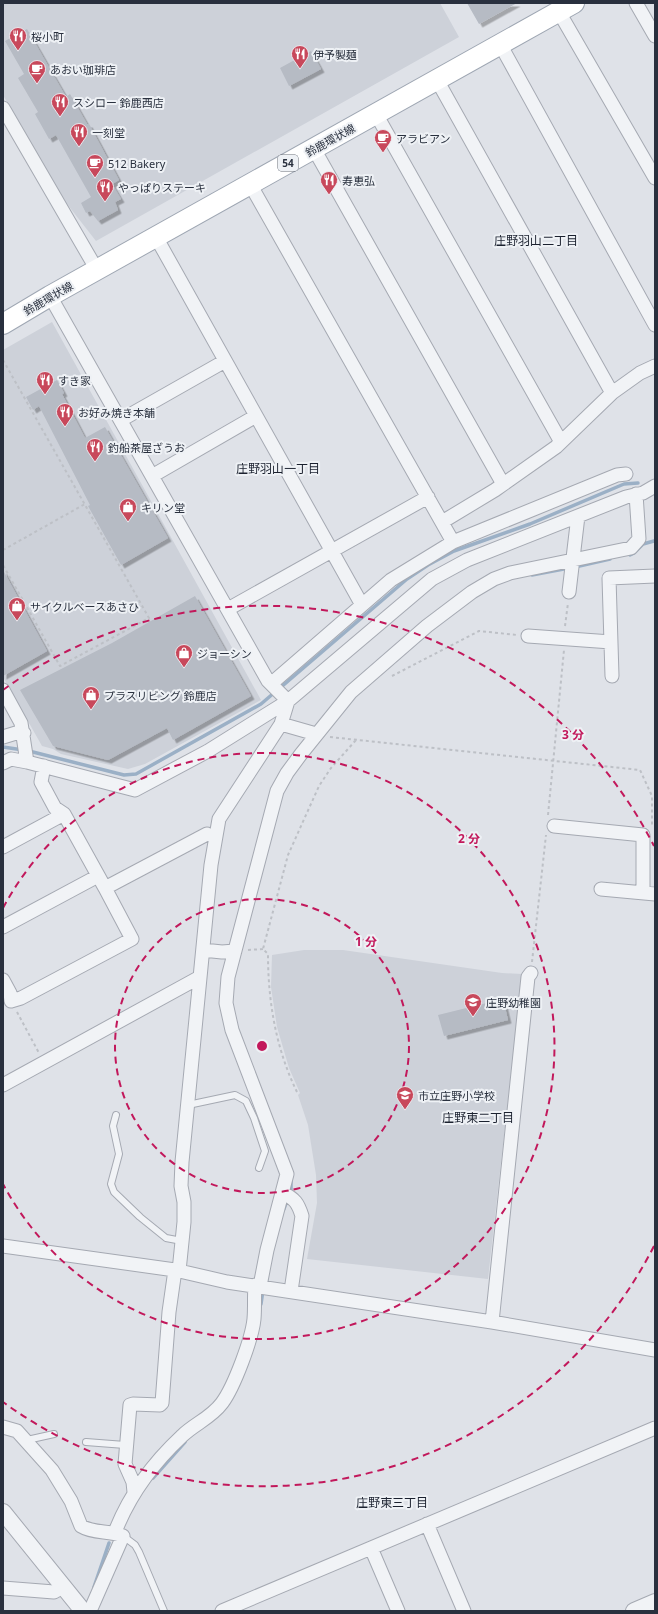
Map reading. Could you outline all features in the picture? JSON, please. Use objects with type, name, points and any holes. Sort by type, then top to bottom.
[{"type":"main road","name":"鈴鹿環状線","points":[[3,324],[50,296],[566,7]]},
{"type":"street","points":[[636,3],[655,36]]},
{"type":"street","points":[[566,7],[655,178]]},
{"type":"street","points":[[500,44],[655,326]]},
{"type":"street","points":[[437,80],[612,393]]},
{"type":"street","points":[[3,108],[97,270]]},
{"type":"street","points":[[376,114],[561,442]]},
{"type":"street","points":[[314,149],[503,484]]},
{"type":"street","points":[[250,184],[453,542]]},
{"type":"street","points":[[156,237],[362,605]]},
{"type":"street","points":[[50,296],[268,681],[272,683],[287,700]]},
{"type":"street","points":[[121,420],[225,361]]},
{"type":"street","points":[[442,522],[503,484],[561,442],[612,393],[640,373],[655,366]]},
{"type":"street","points":[[152,476],[256,416]]},
{"type":"street","points":[[272,683],[362,605],[403,572],[453,542],[617,475],[626,474]]},
{"type":"street","points":[[3,764],[11,759],[27,762],[135,790],[208,751],[287,700],[432,579],[467,560],[655,486]]},
{"type":"street","points":[[90,1611],[119,1534],[123,1510],[134,1492],[182,1436],[211,1415],[222,1403],[247,1350],[267,1250],[289,1196],[287,1174],[232,1030],[226,1003],[228,977],[277,791],[287,773],[321,736],[351,692],[427,626],[472,592],[494,580],[510,574],[572,567],[631,548],[639,539],[636,494]]},
{"type":"street","points":[[228,609],[428,497]]},
{"type":"street","points":[[569,592],[578,516]]},
{"type":"street","points":[[612,676],[609,578],[655,576]]},
{"type":"street","points":[[528,636],[611,642]]},
{"type":"street","points":[[3,690],[21,723],[24,733],[27,762]]},
{"type":"street","points":[[134,1492],[133,1482],[125,1464],[125,1446],[130,1405],[160,1405],[162,1403],[169,1312],[182,1242],[184,1202],[181,1180],[211,865],[219,819],[243,785],[281,724],[287,700]]},
{"type":"street","points":[[281,724],[321,736]]},
{"type":"street","points":[[3,737],[16,733],[24,733]]},
{"type":"street","points":[[7,1003],[21,998],[132,939],[64,814],[55,808],[41,782],[44,766]]},
{"type":"street","points":[[3,847],[64,814]]},
{"type":"street","points":[[550,826],[643,835],[649,893],[601,889]]},
{"type":"street","points":[[105,888],[207,834]]},
{"type":"street","points":[[3,927],[98,876]]},
{"type":"street","points":[[203,950],[222,952],[235,951]]},
{"type":"street","points":[[492,1322],[528,977],[531,973]]},
{"type":"street","points":[[3,1085],[200,977]]},
{"type":"street","points":[[3,980],[10,993],[7,1003]]},
{"type":"street","points":[[289,1196],[298,1204],[302,1216],[291,1291]]},
{"type":"street","points":[[3,1246],[177,1271],[227,1282],[492,1322],[655,1350]]},
{"type":"street","points":[[3,1427],[17,1431],[27,1440],[52,1470],[71,1501],[81,1526],[91,1531],[119,1534]]},
{"type":"street","points":[[222,1611],[655,1428]]},
{"type":"street","points":[[3,1512],[79,1606]]},
{"type":"street","points":[[427,1524],[464,1611]]},
{"type":"street","points":[[371,1548],[398,1611]]},
{"type":"street","points":[[3,1588],[54,1592],[63,1587]]},
{"type":"street","points":[[634,1611],[655,1602]]},
{"type":"lane","points":[[188,1105],[235,1095],[246,1101],[254,1118],[265,1151],[259,1168]]},
{"type":"lane","points":[[116,1115],[113,1126],[119,1154],[111,1184],[114,1192],[140,1217],[166,1238],[182,1242]]},
{"type":"lane","points":[[27,1440],[54,1434]]},
{"type":"lane","points":[[86,1442],[125,1446]]},
{"type":"lane","points":[[119,1534],[135,1545],[164,1611]]},
{"type":"path","points":[[3,360],[149,618],[60,666],[3,565]]},
{"type":"path","points":[[3,550],[85,504]]},
{"type":"path","points":[[531,973],[550,826],[554,760],[569,592]]},
{"type":"path","points":[[392,676],[478,632],[528,636]]},
{"type":"path","points":[[321,736],[640,770],[652,796],[652,834]]},
{"type":"path","points":[[263,949],[288,855],[318,786],[331,768],[356,740]]},
{"type":"path","points":[[248,950],[263,949],[268,954],[268,986],[273,1020],[286,1068],[297,1092]]},
{"type":"path","points":[[7,1003],[44,1062]]},
{"type":"shaded area","points":[[3,3],[440,3],[459,37],[96,241],[60,195],[3,95]]},
{"type":"shaded area","points":[[52,322],[261,700],[145,764],[128,769],[61,754],[53,749],[42,746],[3,677],[3,350]]},
{"type":"shaded area","name":"市立庄野小学校","points":[[304,950],[343,950],[502,973],[522,974],[488,1279],[307,1259],[317,1203],[316,1175],[308,1125],[298,1095],[300,1093],[289,1068],[277,1027],[271,987],[272,955]]},
{"type":"building","points":[[467,3],[517,3],[479,24]]},
{"type":"building","points":[[27,29],[66,97],[70,94],[87,124],[89,124],[119,180],[112,184],[121,199],[115,202],[118,210],[98,221],[90,211],[86,213],[81,203],[91,197],[56,135],[49,139],[35,114],[38,112],[18,78],[24,74],[5,41]]},
{"type":"building","name":"伊予製麺","points":[[311,51],[321,69],[289,86],[280,68]]},
{"type":"building","points":[[57,380],[64,393],[62,394],[85,438],[105,427],[168,538],[121,565],[88,506],[90,505],[39,406],[33,410],[26,397]]},
{"type":"building","name":"サイクルベースあさひ","points":[[3,570],[47,651],[3,676]]},
{"type":"building","points":[[195,596],[251,696],[173,740],[167,728],[108,760],[53,746],[20,690],[112,643]]},
{"type":"building","name":"庄野幼稚園","points":[[503,999],[508,1020],[444,1036],[438,1015]]},
{"type":"waterway","points":[[280,688],[407,579],[428,565],[454,551],[530,524],[624,484],[638,483]]},
{"type":"waterway","points":[[630,555],[643,544],[654,541]]},
{"type":"waterway","points":[[575,567],[610,559]]},
{"type":"waterway","points":[[532,575],[569,568]]},
{"type":"waterway","points":[[29,751],[124,775],[136,774],[261,704],[275,692]]},
{"type":"waterway","points":[[3,747],[23,750]]},
{"type":"waterway","points":[[284,1209],[291,1189],[291,1180]]},
{"type":"waterway","points":[[261,1304],[263,1290]]},
{"type":"waterway","points":[[153,1478],[185,1442]]},
{"type":"waterway","points":[[94,1587],[109,1543]]},
{"type":"place","name":"桜小町","points":[[18,51]]},
{"type":"place","name":"伊予製麺","points":[[300,69]]},
{"type":"place","name":"あおい珈琲店","points":[[37,84]]},
{"type":"place","name":"スシロー 鈴鹿西店","points":[[60,117]]},
{"type":"place","name":"一刻堂","points":[[79,147]]},
{"type":"place","name":"アラビアン","points":[[383,153]]},
{"type":"place","name":"512 Bakery","points":[[95,178]]},
{"type":"place","name":"寿恵弘","points":[[329,195]]},
{"type":"place","name":"やっぱりステーキ","points":[[105,202]]},
{"type":"place","name":"すき家","points":[[45,395]]},
{"type":"place","name":"お好み焼き本舗","points":[[65,427]]},
{"type":"place","name":"釣船茶屋ざうお","points":[[95,462]]},
{"type":"place","name":"キリン堂","points":[[128,522]]},
{"type":"place","name":"サイクルベースあさひ","points":[[17,621]]},
{"type":"place","name":"ジョーシン","points":[[184,668]]},
{"type":"place","name":"プラスリビング 鈴鹿店","points":[[91,710]]},
{"type":"place","name":"庄野幼稚園","points":[[473,1017]]},
{"type":"place","name":"市立庄野小学校","points":[[405,1110]]},
{"type":"district","name":"庄野羽山二丁目","points":[[536,240]]},
{"type":"district","name":"庄野羽山一丁目","points":[[278,468]]},
{"type":"district","name":"庄野東二丁目","points":[[478,1117]]},
{"type":"district","name":"庄野東三丁目","points":[[392,1502]]}]
